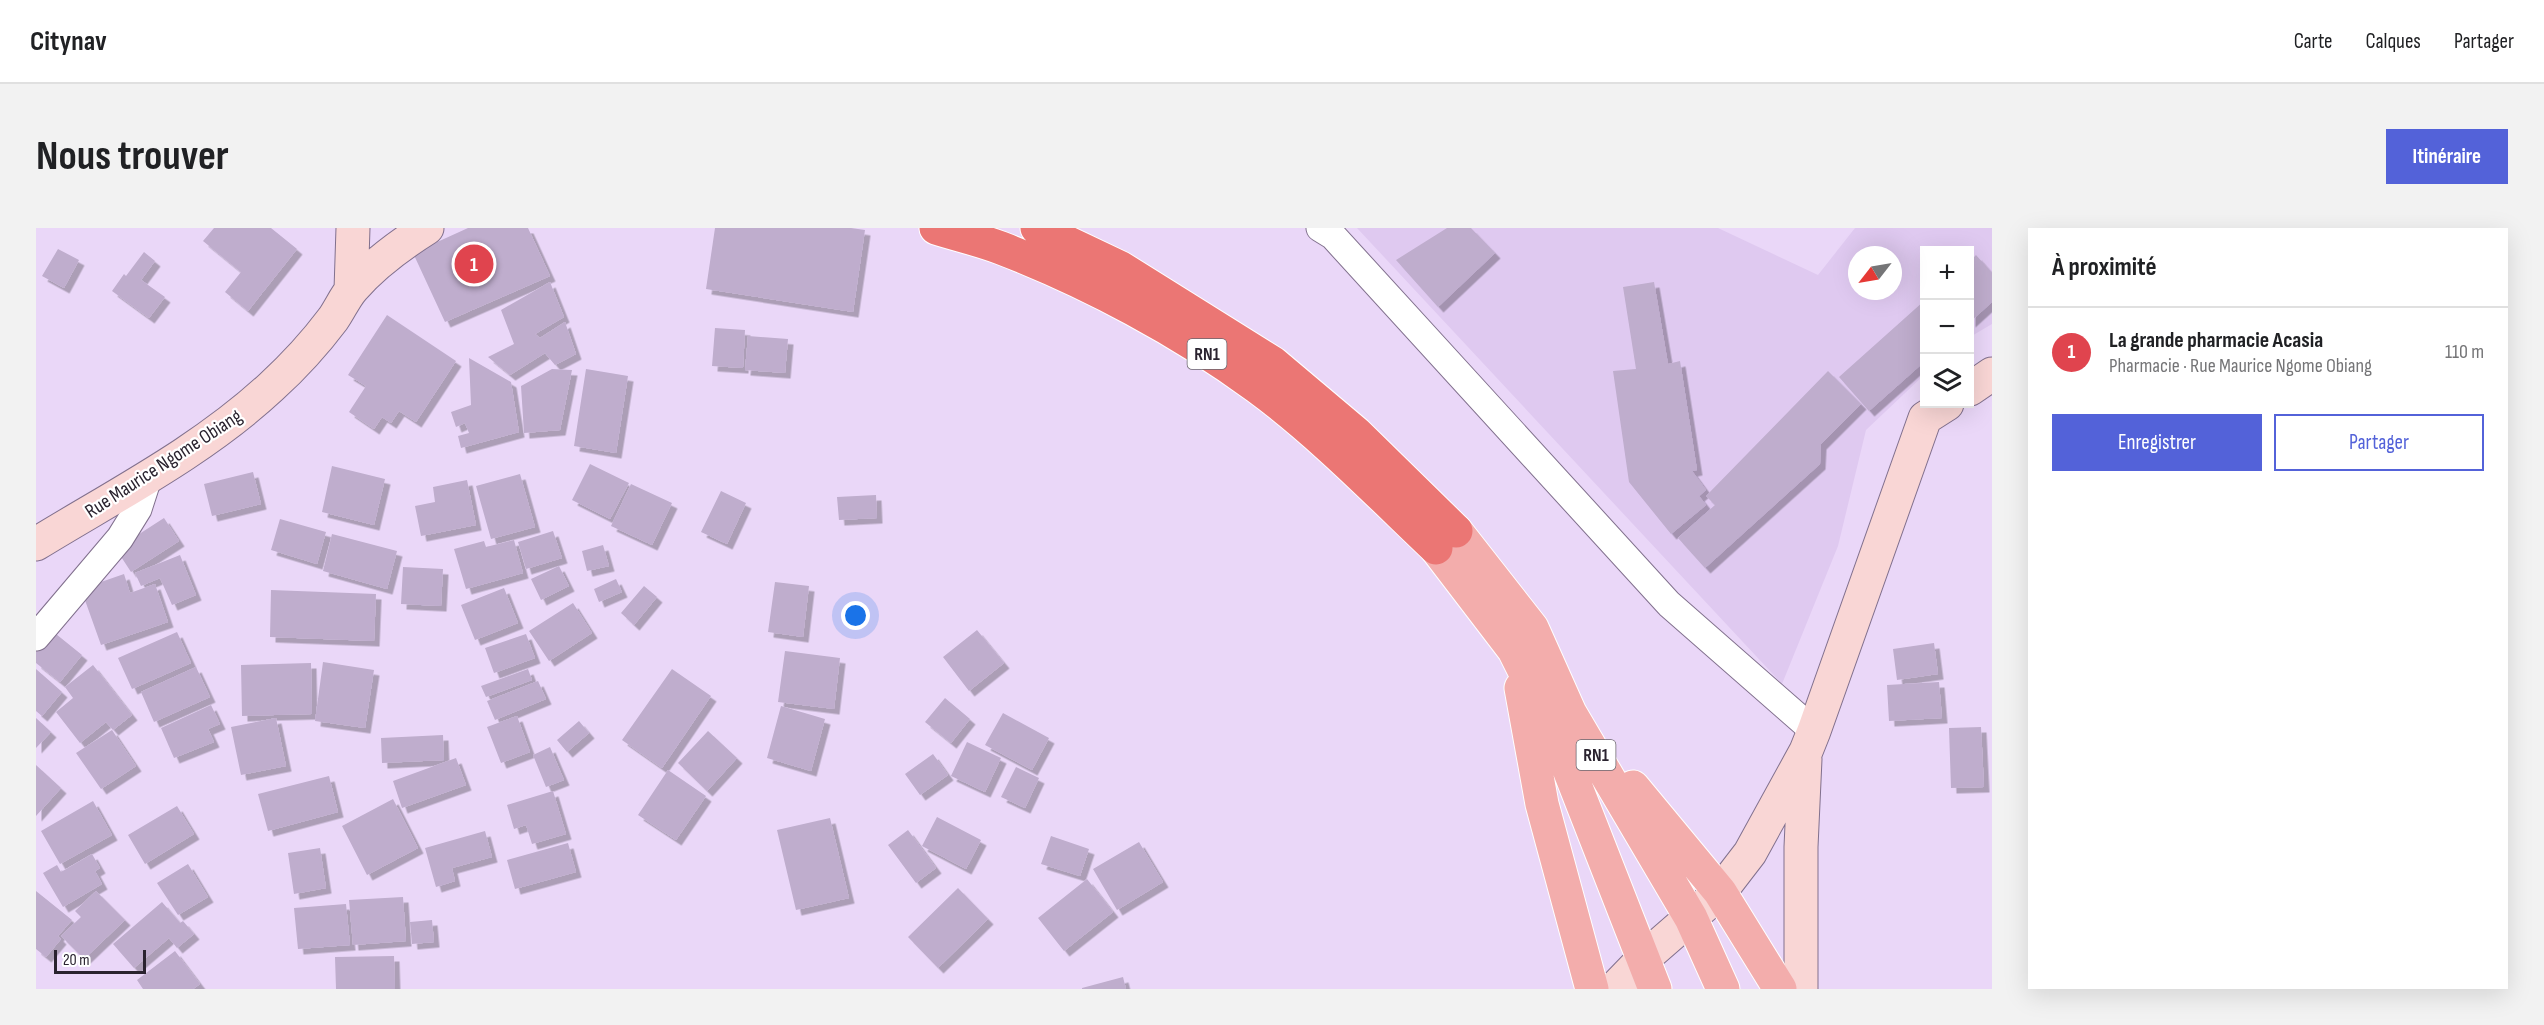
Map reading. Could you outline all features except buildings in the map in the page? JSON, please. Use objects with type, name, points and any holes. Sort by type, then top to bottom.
[{"type":"highway","name":"RN1","points":[[936,228],[999,247],[1050,268],[1103,294],[1184,339],[1257,387],[1337,454],[1446,539]]},
{"type":"highway","name":"RN1","points":[[1037,228],[1121,268],[1273,363],[1356,432],[1446,539]]},
{"type":"main road","points":[[351,290],[352,228]]},
{"type":"main road","name":"Rue Maurice Ngome Obiang","points":[[36,544],[148,478],[242,412],[272,386],[321,334],[343,305],[351,290],[382,260],[427,228]]},
{"type":"main road","points":[[1974,386],[1992,374]]},
{"type":"main road","points":[[1614,989],[1643,959],[1720,892],[1750,854],[1810,741],[1925,418],[1941,408]]},
{"type":"main road","name":"RN1","points":[[1446,539],[1514,650],[1552,726],[1655,989]]},
{"type":"main road","name":"RN1","points":[[1446,539],[1532,628],[1570,713],[1691,918],[1723,989]]},
{"type":"main road","points":[[1514,650],[1542,804],[1592,989]]},
{"type":"main road","points":[[1570,713],[1720,892],[1780,989]]},
{"type":"main road","points":[[1800,989],[1801,847],[1810,741]]},
{"type":"street","points":[[1320,228],[1333,236],[1669,604],[1810,741]]},
{"type":"street","points":[[36,637],[120,538],[138,509],[148,478]]},
{"type":"shaded area","points":[[1357,228],[1718,228],[1818,275],[1855,228],[1992,228],[1992,324],[1974,335],[1974,246],[1920,246],[1920,379],[1866,430],[1838,546],[1782,684]]},
{"type":"place","name":"La grande pharmacie Acasia","points":[[474,264]]}]
